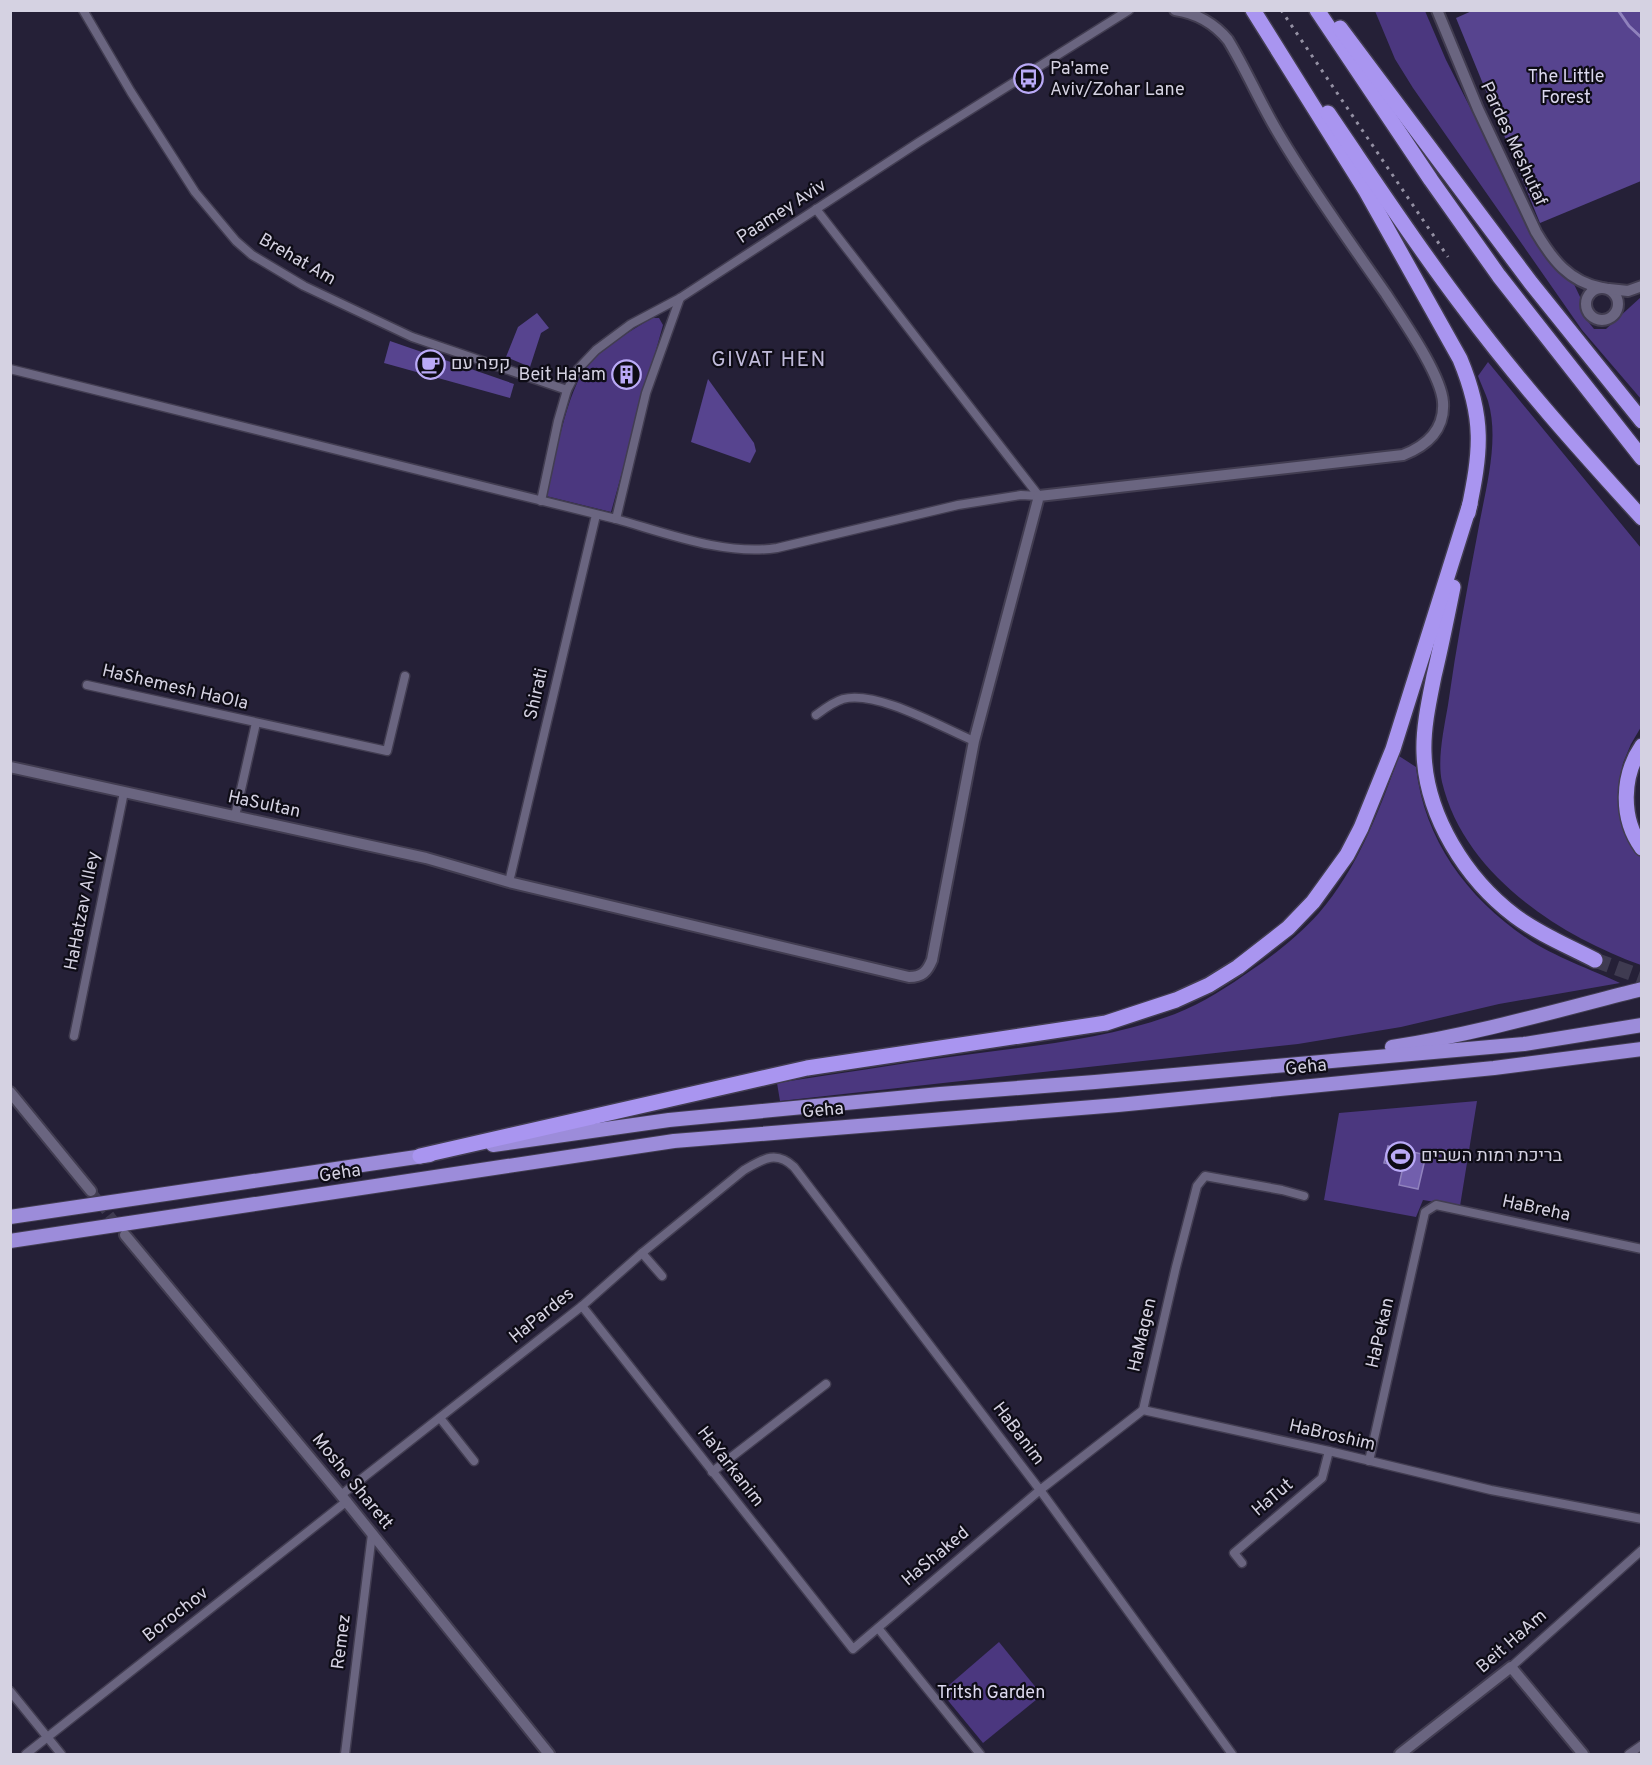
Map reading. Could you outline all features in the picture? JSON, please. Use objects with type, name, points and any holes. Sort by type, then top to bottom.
[{"type":"highway","points":[[1253,10],[1366,191],[1460,359],[1471,385],[1478,418],[1480,450],[1425,724],[1424,752],[1431,798],[1459,855],[1474,877],[1493,898],[1516,917],[1595,960]]},
{"type":"highway","points":[[1260,10],[1392,207],[1464,309],[1559,426],[1641,518]]},
{"type":"highway","points":[[1317,10],[1433,183],[1499,276],[1641,458]]},
{"type":"highway","points":[[1327,10],[1524,274],[1641,421]]},
{"type":"highway","points":[[420,1156],[807,1068],[1106,1023],[1176,1000],[1209,985],[1238,967],[1288,928],[1313,902],[1347,855],[1361,828],[1393,749],[1470,504]]},
{"type":"highway","points":[[1641,746],[1629,772],[1626,800],[1631,828],[1641,848]]},
{"type":"highway","points":[[1283,1065],[1435,1040],[1641,989]]},
{"type":"highway","name":"Geha","points":[[10,1217],[669,1120],[940,1094],[1524,1044],[1641,1025]]},
{"type":"highway","name":"Geha","points":[[10,1241],[674,1141],[1118,1105],[1494,1068],[1641,1049]]},
{"type":"highway","points":[[1624,1051],[1641,1055]]},
{"type":"street","name":"Brehat Am","points":[[83,10],[131,92],[195,192],[236,241],[252,255],[304,286],[412,337],[567,390]]},
{"type":"street","points":[[10,369],[616,519],[691,540],[749,551],[763,550],[958,505],[1021,495],[1039,496],[1403,455],[1418,449],[1437,431],[1443,402],[1439,388],[1410,330],[1279,135],[1228,40],[1219,29],[1198,14],[1175,10]]},
{"type":"street","name":"Pardes Meshutaf","points":[[1440,11],[1478,109],[1536,232],[1554,259],[1576,280],[1586,300]]},
{"type":"street","name":"Paamey Aviv","points":[[541,501],[567,390],[578,369],[596,350],[631,324],[680,298],[816,209],[1129,12]]},
{"type":"street","points":[[816,209],[1039,496]]},
{"type":"street","name":"Pardes Meshutaf","points":[[1576,280],[1605,288],[1628,291]]},
{"type":"street","points":[[1618,306],[1616,296],[1605,288],[1592,291],[1586,300],[1587,311],[1590,315],[1599,320],[1605,320],[1614,315],[1628,291],[1641,286]]},
{"type":"street","points":[[616,519],[644,402],[680,298]]},
{"type":"street","points":[[816,716],[828,706],[843,699],[862,697],[883,701],[974,741],[1039,496]]},
{"type":"street","name":"Shirati","points":[[509,882],[596,514]]},
{"type":"street","name":"HaShemesh HaOla","points":[[87,685],[387,751],[405,676]]},
{"type":"street","name":"HaShemesh HaOla","points":[[235,816],[256,723]]},
{"type":"street","name":"HaSultan","points":[[10,767],[426,858],[509,882],[909,977],[917,977],[928,969],[932,960],[974,741]]},
{"type":"street","name":"HaHatzav Alley","points":[[74,1036],[124,792]]},
{"type":"street","points":[[10,1092],[91,1191]]},
{"type":"street","name":"HaBanim","points":[[761,1160],[774,1157],[786,1159],[794,1167],[1040,1490],[1232,1755]]},
{"type":"street","name":"HaPardes","points":[[344,1498],[440,1418],[582,1306],[642,1253],[744,1170],[761,1160]]},
{"type":"street","name":"HaMagen","points":[[1143,1410],[1197,1186],[1205,1176],[1304,1196]]},
{"type":"street","name":"HaBreha","points":[[1425,1212],[1436,1205],[1641,1249]]},
{"type":"street","name":"HaPekan","points":[[1369,1461],[1425,1212]]},
{"type":"street","name":"Moshe Sharett","points":[[124,1235],[344,1498],[549,1755]]},
{"type":"street","points":[[642,1253],[662,1276]]},
{"type":"street","name":"HaYarkanim","points":[[582,1306],[853,1649]]},
{"type":"street","points":[[712,1472],[826,1384]]},
{"type":"street","points":[[1040,1490],[1143,1410]]},
{"type":"street","name":"HaBroshim","points":[[1143,1410],[1491,1490],[1641,1519]]},
{"type":"street","points":[[440,1418],[474,1461]]},
{"type":"street","name":"HaTut","points":[[1242,1563],[1234,1553],[1322,1478],[1329,1451]]},
{"type":"street","name":"HaShaked","points":[[853,1649],[1040,1490]]},
{"type":"street","name":"Borochov","points":[[26,1755],[344,1498]]},
{"type":"street","name":"Remez","points":[[345,1755],[372,1534]]},
{"type":"street","name":"Beit HaAm","points":[[1400,1755],[1511,1667],[1641,1550]]},
{"type":"street","points":[[878,1628],[980,1755]]},
{"type":"street","points":[[1511,1667],[1583,1755]]},
{"type":"street","points":[[10,1691],[61,1755]]},
{"type":"street","points":[[1629,1755],[1641,1745]]},
{"type":"green space","name":"The Little Forest","points":[[1474,10],[1641,11],[1641,181],[1540,223],[1456,18]]},
{"type":"green space","points":[[1375,11],[1425,11],[1446,60],[1542,249],[1573,282],[1581,299],[1582,314],[1594,329],[1606,329],[1641,297],[1641,399],[1582,330],[1413,88],[1395,59]]},
{"type":"green space","points":[[537,313],[549,328],[541,333],[530,367],[506,357],[518,327]]},
{"type":"green space","points":[[652,318],[659,318],[663,325],[611,512],[546,496],[562,427],[580,376],[602,351]]},
{"type":"green space","points":[[390,341],[514,384],[510,398],[384,363]]},
{"type":"green space","points":[[1488,362],[1641,548],[1641,727],[1623,763],[1619,788],[1619,812],[1629,836],[1641,855],[1641,965],[1578,937],[1519,897],[1493,872],[1471,845],[1453,815],[1442,782],[1440,764],[1443,734],[1492,449],[1491,416],[1478,376]]},
{"type":"green space","points":[[708,379],[754,443],[756,451],[750,463],[691,442]]},
{"type":"green space","points":[[1399,756],[1416,767],[1428,819],[1439,843],[1452,865],[1486,906],[1538,945],[1620,983],[1499,1004],[1401,1027],[1298,1044],[780,1101],[777,1083],[1094,1036],[1148,1023],[1185,1010],[1206,999],[1235,982],[1296,936],[1333,896],[1366,838]]},
{"type":"green space","name":"בריכת רמות השבים","points":[[1477,1101],[1460,1206],[1423,1200],[1416,1217],[1324,1200],[1339,1113]]},
{"type":"green space","name":"Tritsh Garden","points":[[999,1642],[1042,1695],[983,1743],[941,1692]]},
{"type":"shaded area","points":[[1388,1146],[1426,1155],[1418,1189],[1399,1185],[1403,1167],[1384,1163]]},
{"type":"waterway","points":[[1618,10],[1629,26],[1642,38]]},
{"type":"tunnel","points":[[1595,960],[1642,977]]},
{"type":"tunnel","points":[[91,1191],[120,1229]]},
{"type":"railway","points":[[1281,10],[1448,257]]},
{"type":"place","name":"Pa'ame Aviv/Zohar Lane","points":[[1029,79]]},
{"type":"place","name":"קפה עם","points":[[430,364]]},
{"type":"place","name":"Beit Ha'am","points":[[627,375]]},
{"type":"place","name":"בריכת רמות השבים","points":[[1400,1156]]},
{"type":"district","name":"GIVAT HEN","points":[[769,360]]}]
